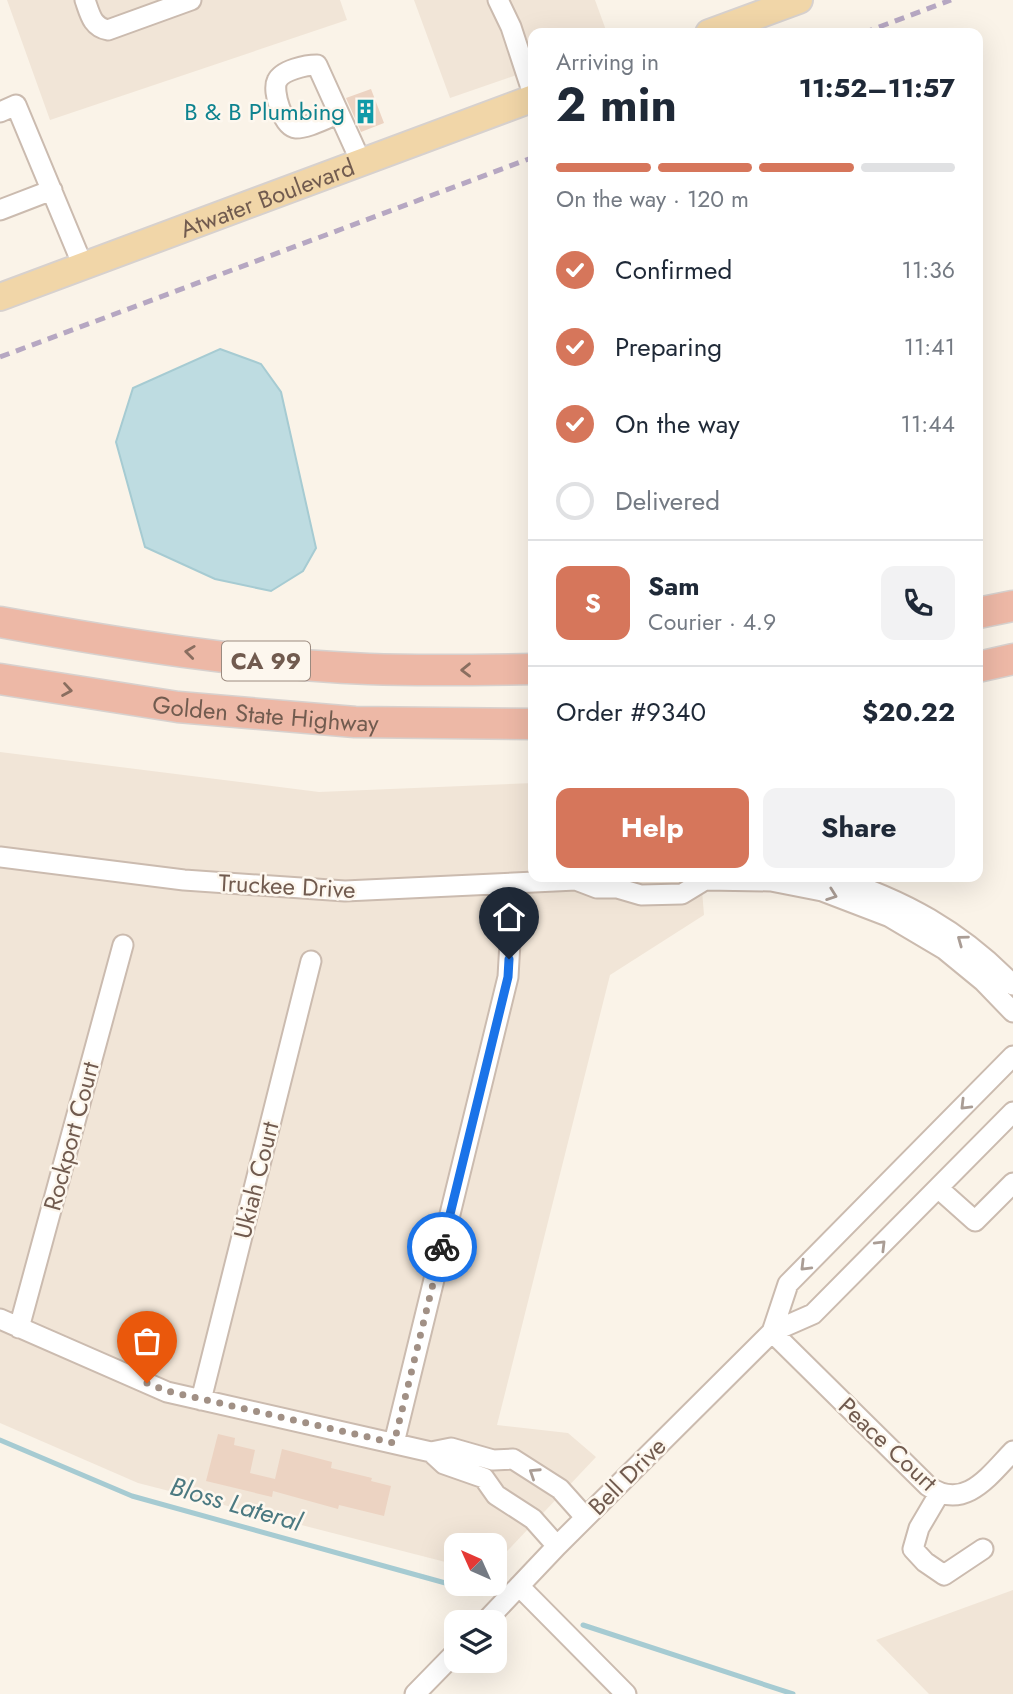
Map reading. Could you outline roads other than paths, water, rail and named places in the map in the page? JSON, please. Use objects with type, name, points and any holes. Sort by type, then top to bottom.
[{"type":"highway","points":[[983,612],[1013,606]]},
{"type":"highway","name":"Golden State Highway","points":[[0,622],[110,642],[282,663],[369,669],[528,669]]},
{"type":"highway","points":[[983,666],[1013,659]]},
{"type":"highway","name":"Golden State Highway","points":[[0,680],[178,707],[355,722],[528,724]]},
{"type":"main road","points":[[722,28],[784,3]]},
{"type":"main road","name":"Atwater Boulevard","points":[[0,297],[528,100]]},
{"type":"street","points":[[85,0],[93,23],[100,29],[108,30],[191,0]]},
{"type":"street","points":[[498,0],[511,27],[528,79]]},
{"type":"street","points":[[511,27],[517,0]]},
{"type":"street","points":[[0,112],[16,105],[83,265]]},
{"type":"street","points":[[338,114],[361,162]]},
{"type":"street","points":[[0,210],[52,190]]},
{"type":"street","name":"Truckee Drive","points":[[0,857],[184,880],[345,891],[528,882]]},
{"type":"street","name":"Truckee Drive","points":[[586,882],[597,888],[617,888],[641,895],[686,885]]},
{"type":"street","points":[[628,882],[641,895]]},
{"type":"street","name":"Truckee Drive","points":[[800,882],[890,917],[920,923],[974,948],[1013,985]]},
{"type":"street","name":"Truckee Drive","points":[[846,882],[901,902],[1013,1013]]},
{"type":"street","points":[[394,1443],[508,977],[510,942],[503,884]]},
{"type":"street","name":"Rockport Court","points":[[19,1328],[123,945]]},
{"type":"street","name":"Ukiah Court","points":[[201,1399],[311,961]]},
{"type":"street","name":"Bell Drive","points":[[772,1332],[788,1284],[1013,1056]]},
{"type":"street","name":"Bell Drive","points":[[496,1610],[585,1517],[772,1332],[813,1314],[1013,1112]]},
{"type":"street","points":[[938,1188],[975,1221],[1013,1184]]},
{"type":"street","points":[[0,1319],[167,1391],[431,1452],[451,1448],[493,1460],[513,1459],[560,1489],[585,1517]]},
{"type":"street","name":"Peace Court","points":[[772,1332],[939,1494],[953,1496],[969,1492],[1013,1451]]},
{"type":"street","points":[[431,1452],[444,1464],[484,1478],[496,1495],[533,1519],[557,1546]]},
{"type":"street","points":[[484,1478],[485,1466],[493,1460]]},
{"type":"street","points":[[939,1494],[919,1528],[913,1549],[925,1562],[944,1574],[984,1549]]},
{"type":"street","points":[[519,1586],[626,1694]]},
{"type":"street","points":[[415,1694],[444,1664]]},
{"type":"water","points":[[220,349],[261,364],[281,392],[316,548],[303,571],[271,591],[215,579],[145,547],[116,442],[133,388]]},
{"type":"waterway","name":"Bloss Lateral","points":[[0,1440],[132,1496],[444,1583]]},
{"type":"waterway","name":"Bloss Lateral","points":[[583,1625],[793,1694]]},
{"type":"railway","points":[[876,28],[951,0]]},
{"type":"railway","points":[[0,357],[528,159]]},
{"type":"place","name":"B & B Plumbing","points":[[365,111]]}]
